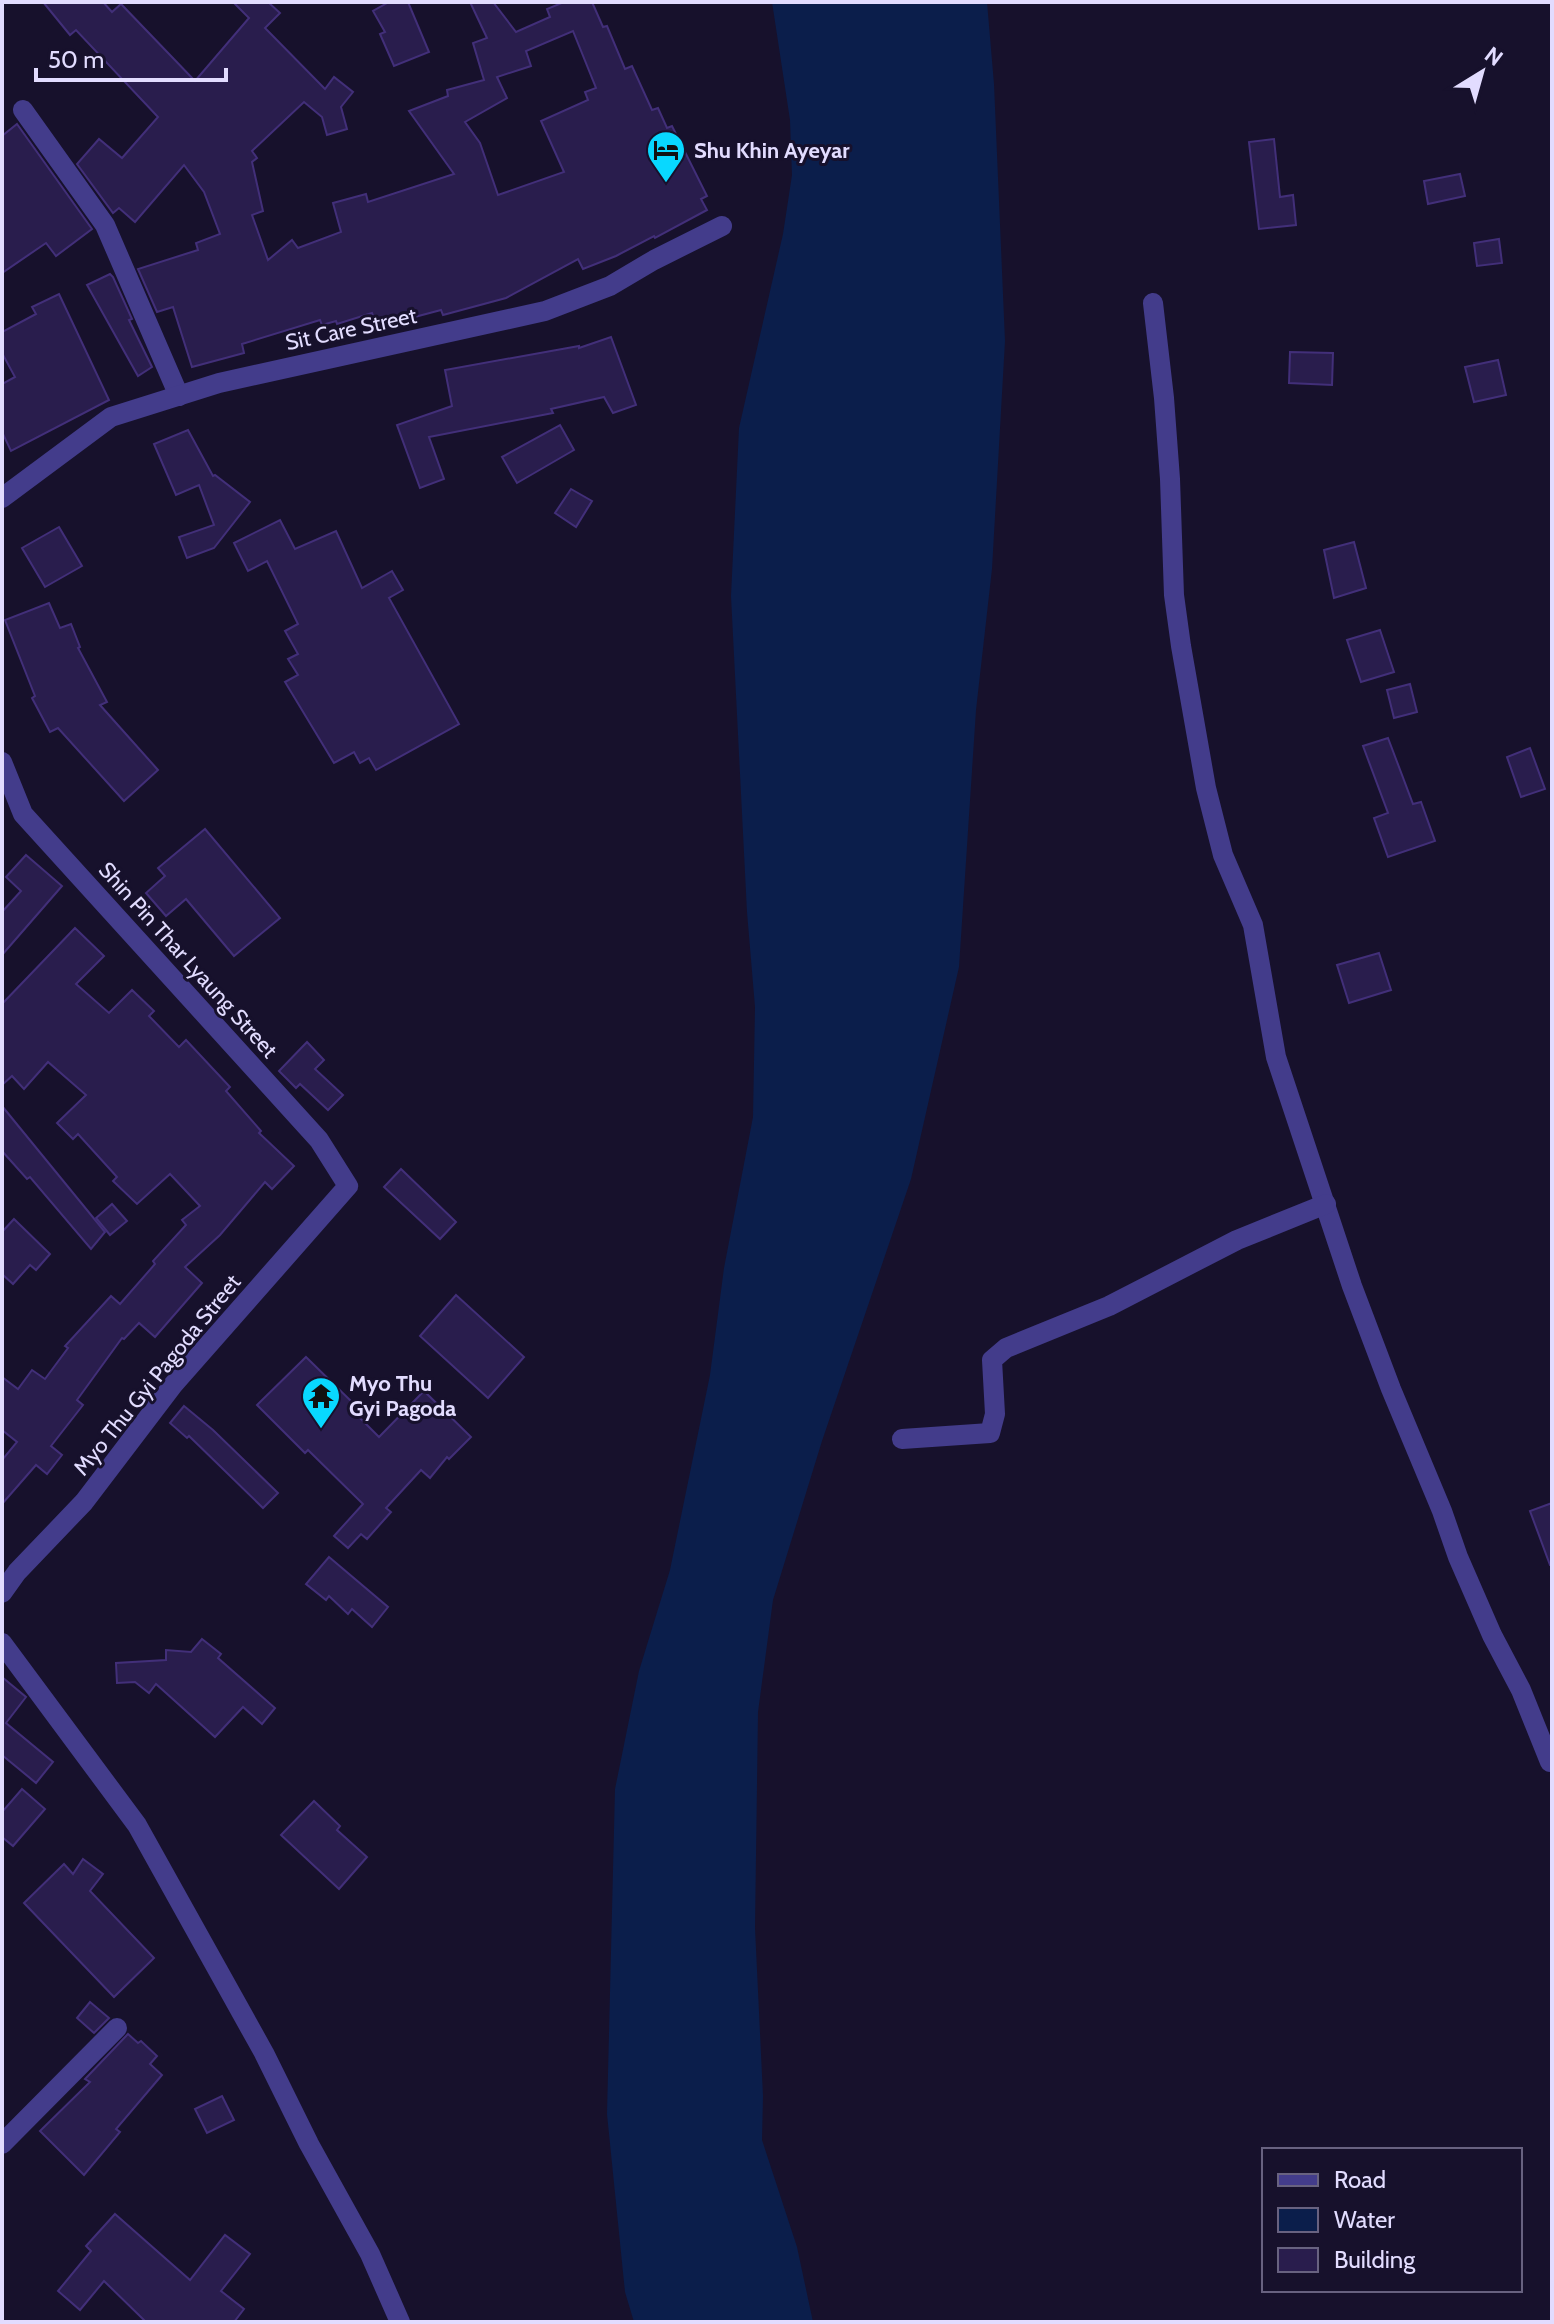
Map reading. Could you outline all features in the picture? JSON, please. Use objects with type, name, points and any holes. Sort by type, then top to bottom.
[{"type":"street","points":[[23,110],[105,225],[179,396]]},
{"type":"street","name":"Sit Care Street","points":[[2,498],[111,417],[277,370],[545,311],[610,286],[722,226]]},
{"type":"street","points":[[1153,303],[1170,479],[1174,595],[1206,788],[1223,855],[1253,925],[1276,1057],[1358,1301],[1458,1557],[1492,1635],[1521,1690],[1550,1762]]},
{"type":"street","name":"Shin Pin Thar Lyaung Street","points":[[2,762],[23,814],[319,1140],[348,1186]]},
{"type":"street","name":"Myo Thu Gyi Pagoda Street","points":[[2,1593],[17,1572],[84,1502],[173,1385],[348,1186]]},
{"type":"street","points":[[902,1439],[990,1433],[995,1414],[992,1360],[1006,1348],[1109,1306],[1237,1240],[1326,1204]]},
{"type":"street","points":[[2,1643],[137,1825],[264,2053],[309,2144],[370,2254],[400,2322]]},
{"type":"street","points":[[2,2144],[117,2028]]},
{"type":"water","points":[[772,2],[987,2],[994,84],[1005,341],[992,569],[976,710],[959,967],[911,1179],[822,1441],[773,1600],[758,1712],[755,1928],[763,2096],[762,2140],[797,2247],[813,2322],[634,2322],[625,2292],[607,2114],[615,1789],[639,1671],[670,1570],[710,1375],[724,1268],[753,1117],[755,1007],[747,912],[731,596],[739,428],[783,234],[792,175],[790,120]]},
{"type":"building","points":[[43,2],[103,2],[112,12],[121,4],[195,81],[249,18],[233,2],[268,2],[280,13],[265,28],[325,89],[334,77],[353,92],[341,107],[347,129],[327,135],[322,117],[304,102],[252,151],[257,158],[252,162],[263,211],[252,215],[268,260],[292,240],[298,248],[341,232],[333,203],[366,194],[368,202],[454,174],[409,111],[448,96],[447,90],[484,80],[473,43],[487,38],[470,2],[493,2],[516,32],[550,17],[547,9],[564,2],[592,2],[603,27],[607,26],[625,69],[632,66],[652,110],[658,108],[667,128],[672,126],[707,196],[701,199],[707,210],[655,238],[583,269],[578,259],[506,298],[443,315],[441,310],[411,318],[410,314],[376,324],[372,313],[337,324],[336,321],[322,325],[320,320],[242,344],[244,353],[192,367],[173,307],[157,312],[138,269],[198,250],[196,243],[220,234],[204,192],[184,165],[135,222],[119,208],[113,213],[77,164],[99,139],[122,158],[158,117],[76,30],[70,35]],"holes":[[[573,31],[596,88],[585,92],[588,100],[541,121],[564,172],[498,195],[480,143],[465,122],[507,98],[497,77],[531,66],[526,51]]]},
{"type":"building","points":[[389,2],[408,2],[429,52],[394,66],[380,34],[385,32],[373,11]]},
{"type":"building","points":[[17,124],[92,229],[56,256],[46,243],[2,273],[2,136]]},
{"type":"building","points":[[1274,139],[1280,197],[1293,195],[1296,225],[1259,229],[1249,142]]},
{"type":"building","points":[[1460,174],[1465,196],[1428,204],[1424,181]]},
{"type":"building","points":[[1499,239],[1502,263],[1477,266],[1474,243]]},
{"type":"building","points":[[110,274],[152,367],[138,376],[87,285]]},
{"type":"building","points":[[59,294],[109,400],[11,451],[2,432],[2,384],[15,377],[2,353],[2,332],[36,314],[32,307]]},
{"type":"building","points":[[611,337],[636,405],[613,413],[604,397],[551,409],[553,413],[429,437],[444,479],[420,488],[397,425],[452,406],[445,370],[579,348]]},
{"type":"building","points":[[1290,352],[1333,353],[1332,385],[1289,383]]},
{"type":"building","points":[[1498,360],[1506,395],[1474,402],[1465,367]]},
{"type":"building","points":[[560,425],[574,450],[517,483],[502,457]]},
{"type":"building","points":[[188,430],[213,476],[250,502],[214,548],[187,558],[179,537],[214,525],[199,485],[176,495],[154,444]]},
{"type":"building","points":[[571,489],[592,501],[576,527],[555,513]]},
{"type":"building","points":[[280,520],[295,549],[336,531],[362,588],[392,571],[403,590],[389,598],[459,724],[376,770],[369,758],[360,763],[354,752],[334,763],[285,682],[298,675],[288,659],[298,654],[285,631],[298,624],[267,561],[248,571],[234,543]]},
{"type":"building","points":[[59,527],[82,566],[45,587],[22,548]]},
{"type":"building","points":[[1354,542],[1366,588],[1334,598],[1324,550]]},
{"type":"building","points":[[49,603],[60,628],[71,624],[78,648],[107,702],[100,705],[158,770],[124,801],[58,728],[50,732],[32,698],[35,696],[5,620]]},
{"type":"building","points":[[1380,630],[1394,672],[1361,682],[1347,640]]},
{"type":"building","points":[[1410,684],[1417,712],[1394,718],[1387,690]]},
{"type":"building","points":[[1388,738],[1413,804],[1421,802],[1435,841],[1388,857],[1374,818],[1388,813],[1363,746]]},
{"type":"building","points":[[1530,748],[1545,789],[1521,797],[1507,757]]},
{"type":"building","points":[[205,829],[280,918],[234,956],[186,899],[166,916],[146,893],[165,876],[158,868]]},
{"type":"building","points":[[26,855],[62,886],[2,955],[2,912],[21,891],[6,877]]},
{"type":"building","points":[[75,928],[104,956],[76,984],[109,1013],[132,990],[154,1011],[149,1016],[179,1047],[186,1040],[230,1087],[226,1091],[261,1131],[259,1133],[294,1166],[272,1189],[265,1182],[220,1235],[185,1267],[202,1283],[155,1337],[139,1323],[122,1338],[77,1400],[83,1405],[51,1446],[62,1455],[47,1474],[36,1465],[2,1504],[2,1460],[17,1442],[2,1430],[2,1377],[18,1389],[32,1370],[45,1379],[68,1348],[65,1346],[111,1296],[120,1304],[186,1225],[182,1220],[200,1206],[170,1174],[137,1204],[113,1181],[117,1177],[78,1134],[73,1139],[57,1123],[86,1095],[48,1062],[24,1089],[12,1076],[2,1085],[2,1004]]},
{"type":"building","points":[[1379,953],[1391,990],[1349,1003],[1337,965]]},
{"type":"building","points":[[307,1042],[324,1060],[315,1069],[343,1095],[328,1110],[300,1084],[296,1088],[279,1071]]},
{"type":"building","points":[[2,1106],[105,1232],[91,1249],[30,1177],[27,1179],[2,1151]]},
{"type":"building","points":[[401,1169],[456,1222],[440,1239],[384,1187]]},
{"type":"building","points":[[112,1204],[127,1221],[110,1235],[96,1218]]},
{"type":"building","points":[[14,1219],[50,1254],[36,1270],[30,1265],[13,1284],[2,1274],[2,1232]]},
{"type":"building","points":[[456,1295],[524,1357],[488,1398],[420,1336]]},
{"type":"building","points":[[306,1357],[354,1404],[350,1408],[379,1437],[424,1391],[471,1437],[449,1459],[447,1457],[430,1478],[421,1470],[386,1508],[391,1512],[367,1539],[361,1534],[348,1548],[334,1536],[363,1504],[257,1405]]},
{"type":"building","points":[[184,1406],[278,1493],[263,1508],[189,1436],[187,1438],[170,1423]]},
{"type":"building","points":[[1552,1503],[1552,1565],[1550,1565],[1530,1511]]},
{"type":"building","points":[[329,1557],[388,1607],[372,1627],[352,1609],[348,1614],[329,1596],[326,1600],[306,1584]]},
{"type":"building","points":[[202,1639],[221,1654],[218,1658],[275,1708],[262,1724],[243,1707],[215,1737],[156,1684],[149,1693],[135,1682],[117,1683],[116,1663],[166,1660],[166,1650],[191,1652]]},
{"type":"building","points":[[2,1677],[26,1697],[6,1723],[53,1762],[36,1783],[2,1755]]},
{"type":"building","points":[[22,1789],[45,1809],[13,1846],[2,1837],[2,1812]]},
{"type":"building","points":[[314,1801],[340,1826],[337,1830],[367,1857],[339,1889],[281,1835]]},
{"type":"building","points":[[83,1859],[103,1874],[90,1891],[154,1958],[114,1997],[24,1903],[64,1864],[73,1874]]},
{"type":"building","points":[[90,2002],[109,2018],[94,2033],[77,2018]]},
{"type":"building","points":[[128,2034],[157,2056],[150,2064],[162,2075],[116,2129],[120,2132],[84,2175],[40,2131],[90,2082],[85,2079]]},
{"type":"building","points":[[222,2096],[234,2120],[207,2133],[195,2109]]},
{"type":"building","points":[[115,2214],[190,2280],[225,2235],[250,2254],[221,2291],[244,2309],[234,2322],[146,2322],[104,2281],[80,2310],[58,2291],[91,2251],[86,2246]]},
{"type":"place","name":"Shu Khin Ayeyar","points":[[666,184]]},
{"type":"place","name":"Myo Thu Gyi Pagoda","points":[[321,1430]]}]
